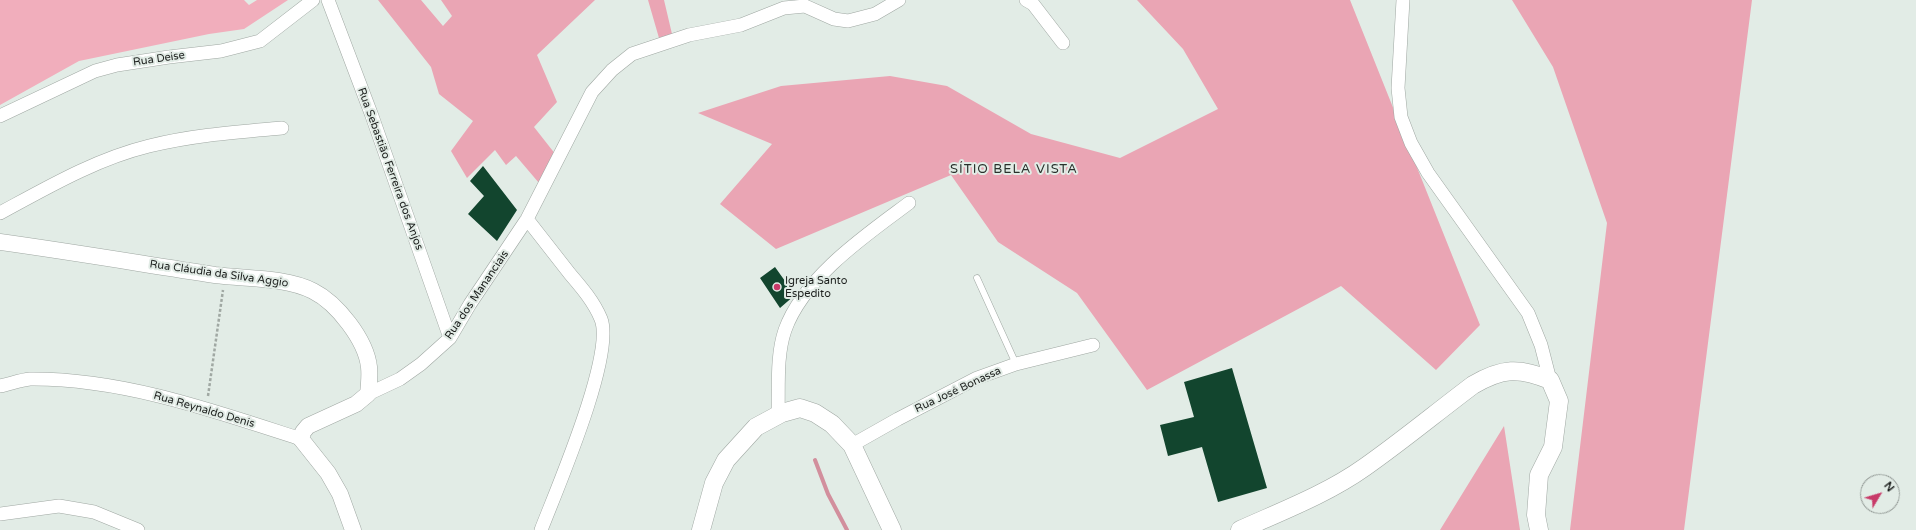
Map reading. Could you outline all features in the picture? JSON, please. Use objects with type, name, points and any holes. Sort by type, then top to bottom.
[{"type":"main road","points":[[1240,530],[1299,504],[1365,467],[1473,386],[1489,376],[1508,370],[1523,371],[1550,380],[1559,401],[1552,447],[1539,475],[1536,515],[1539,530]]},
{"type":"main road","points":[[701,530],[714,483],[726,460],[756,427],[778,415],[800,408],[815,413],[832,424],[852,445],[892,530]]},
{"type":"street","name":"Rua Deise","points":[[0,116],[95,71],[117,65],[169,57],[221,52],[260,41],[313,0]]},
{"type":"street","name":"Rua Sebastião Ferreira dos Anjos","points":[[328,0],[372,116],[450,338]]},
{"type":"street","name":"Rua dos Mananciais","points":[[301,438],[303,432],[308,426],[356,404],[368,394],[400,379],[421,364],[450,338],[470,304],[527,220],[592,92],[612,70],[632,54],[660,43],[690,35],[741,25],[784,8],[804,6],[834,19],[848,21],[875,14],[899,0]]},
{"type":"street","points":[[1026,0],[1033,4],[1063,43]]},
{"type":"street","points":[[1402,0],[1398,88],[1401,117],[1411,143],[1428,173],[1528,314],[1541,345],[1550,380]]},
{"type":"street","points":[[0,213],[62,180],[108,160],[148,146],[186,137],[282,128]]},
{"type":"street","points":[[778,415],[781,349],[784,331],[792,312],[821,276],[860,240],[909,203]]},
{"type":"street","points":[[527,220],[590,299],[602,320],[602,341],[596,378],[577,438],[541,530]]},
{"type":"street","name":"Rua Cláudia da Silva Aggio","points":[[0,242],[225,276],[295,284],[314,291],[330,302],[355,333],[366,354],[370,378],[368,394]]},
{"type":"street","name":"Rua José Bonassa","points":[[852,445],[977,378],[1016,364],[1093,345]]},
{"type":"street","name":"Rua Reynaldo Denis","points":[[0,386],[28,379],[74,381],[136,391],[206,409],[301,438]]},
{"type":"street","points":[[301,438],[328,473],[340,494],[353,530]]},
{"type":"street","points":[[0,514],[59,506],[94,512],[138,530]]},
{"type":"lane","points":[[977,278],[1016,364]]},
{"type":"path","points":[[206,409],[225,276]]},
{"type":"shaded area","points":[[0,0],[244,0],[249,5],[257,0],[288,0],[244,29],[209,34],[79,61],[0,105]]},
{"type":"shaded area","points":[[378,0],[421,0],[443,26],[452,16],[441,0],[595,0],[537,55],[557,102],[534,127],[556,155],[539,183],[516,156],[506,165],[495,150],[467,178],[451,151],[473,121],[439,94],[431,67]]},
{"type":"shaded area","points":[[648,0],[664,0],[672,34],[659,38]]},
{"type":"shaded area","points":[[1137,0],[1350,0],[1480,325],[1436,370],[1341,286],[1147,390],[1077,293],[998,242],[951,175],[776,249],[720,204],[772,144],[698,113],[781,86],[890,76],[947,86],[1031,134],[1120,158],[1218,109],[1183,49]]},
{"type":"shaded area","points":[[1512,0],[1752,0],[1684,530],[1570,530],[1607,223],[1553,67]]},
{"type":"shaded area","points":[[1504,426],[1520,530],[1440,530]]},
{"type":"building","points":[[483,166],[517,210],[497,241],[468,214],[484,196],[470,181]]},
{"type":"building","name":"Igreja Santo Espedito","points":[[775,267],[795,295],[780,308],[760,278]]},
{"type":"building","points":[[1232,368],[1267,488],[1218,502],[1202,447],[1168,456],[1160,425],[1194,417],[1184,382]]},
{"type":"waterway","points":[[815,460],[828,494],[847,530]]},
{"type":"place","name":"Igreja Santo Espedito","points":[[777,287]]},
{"type":"district","name":"SÍTIO BELA VISTA","points":[[1014,170]]}]
